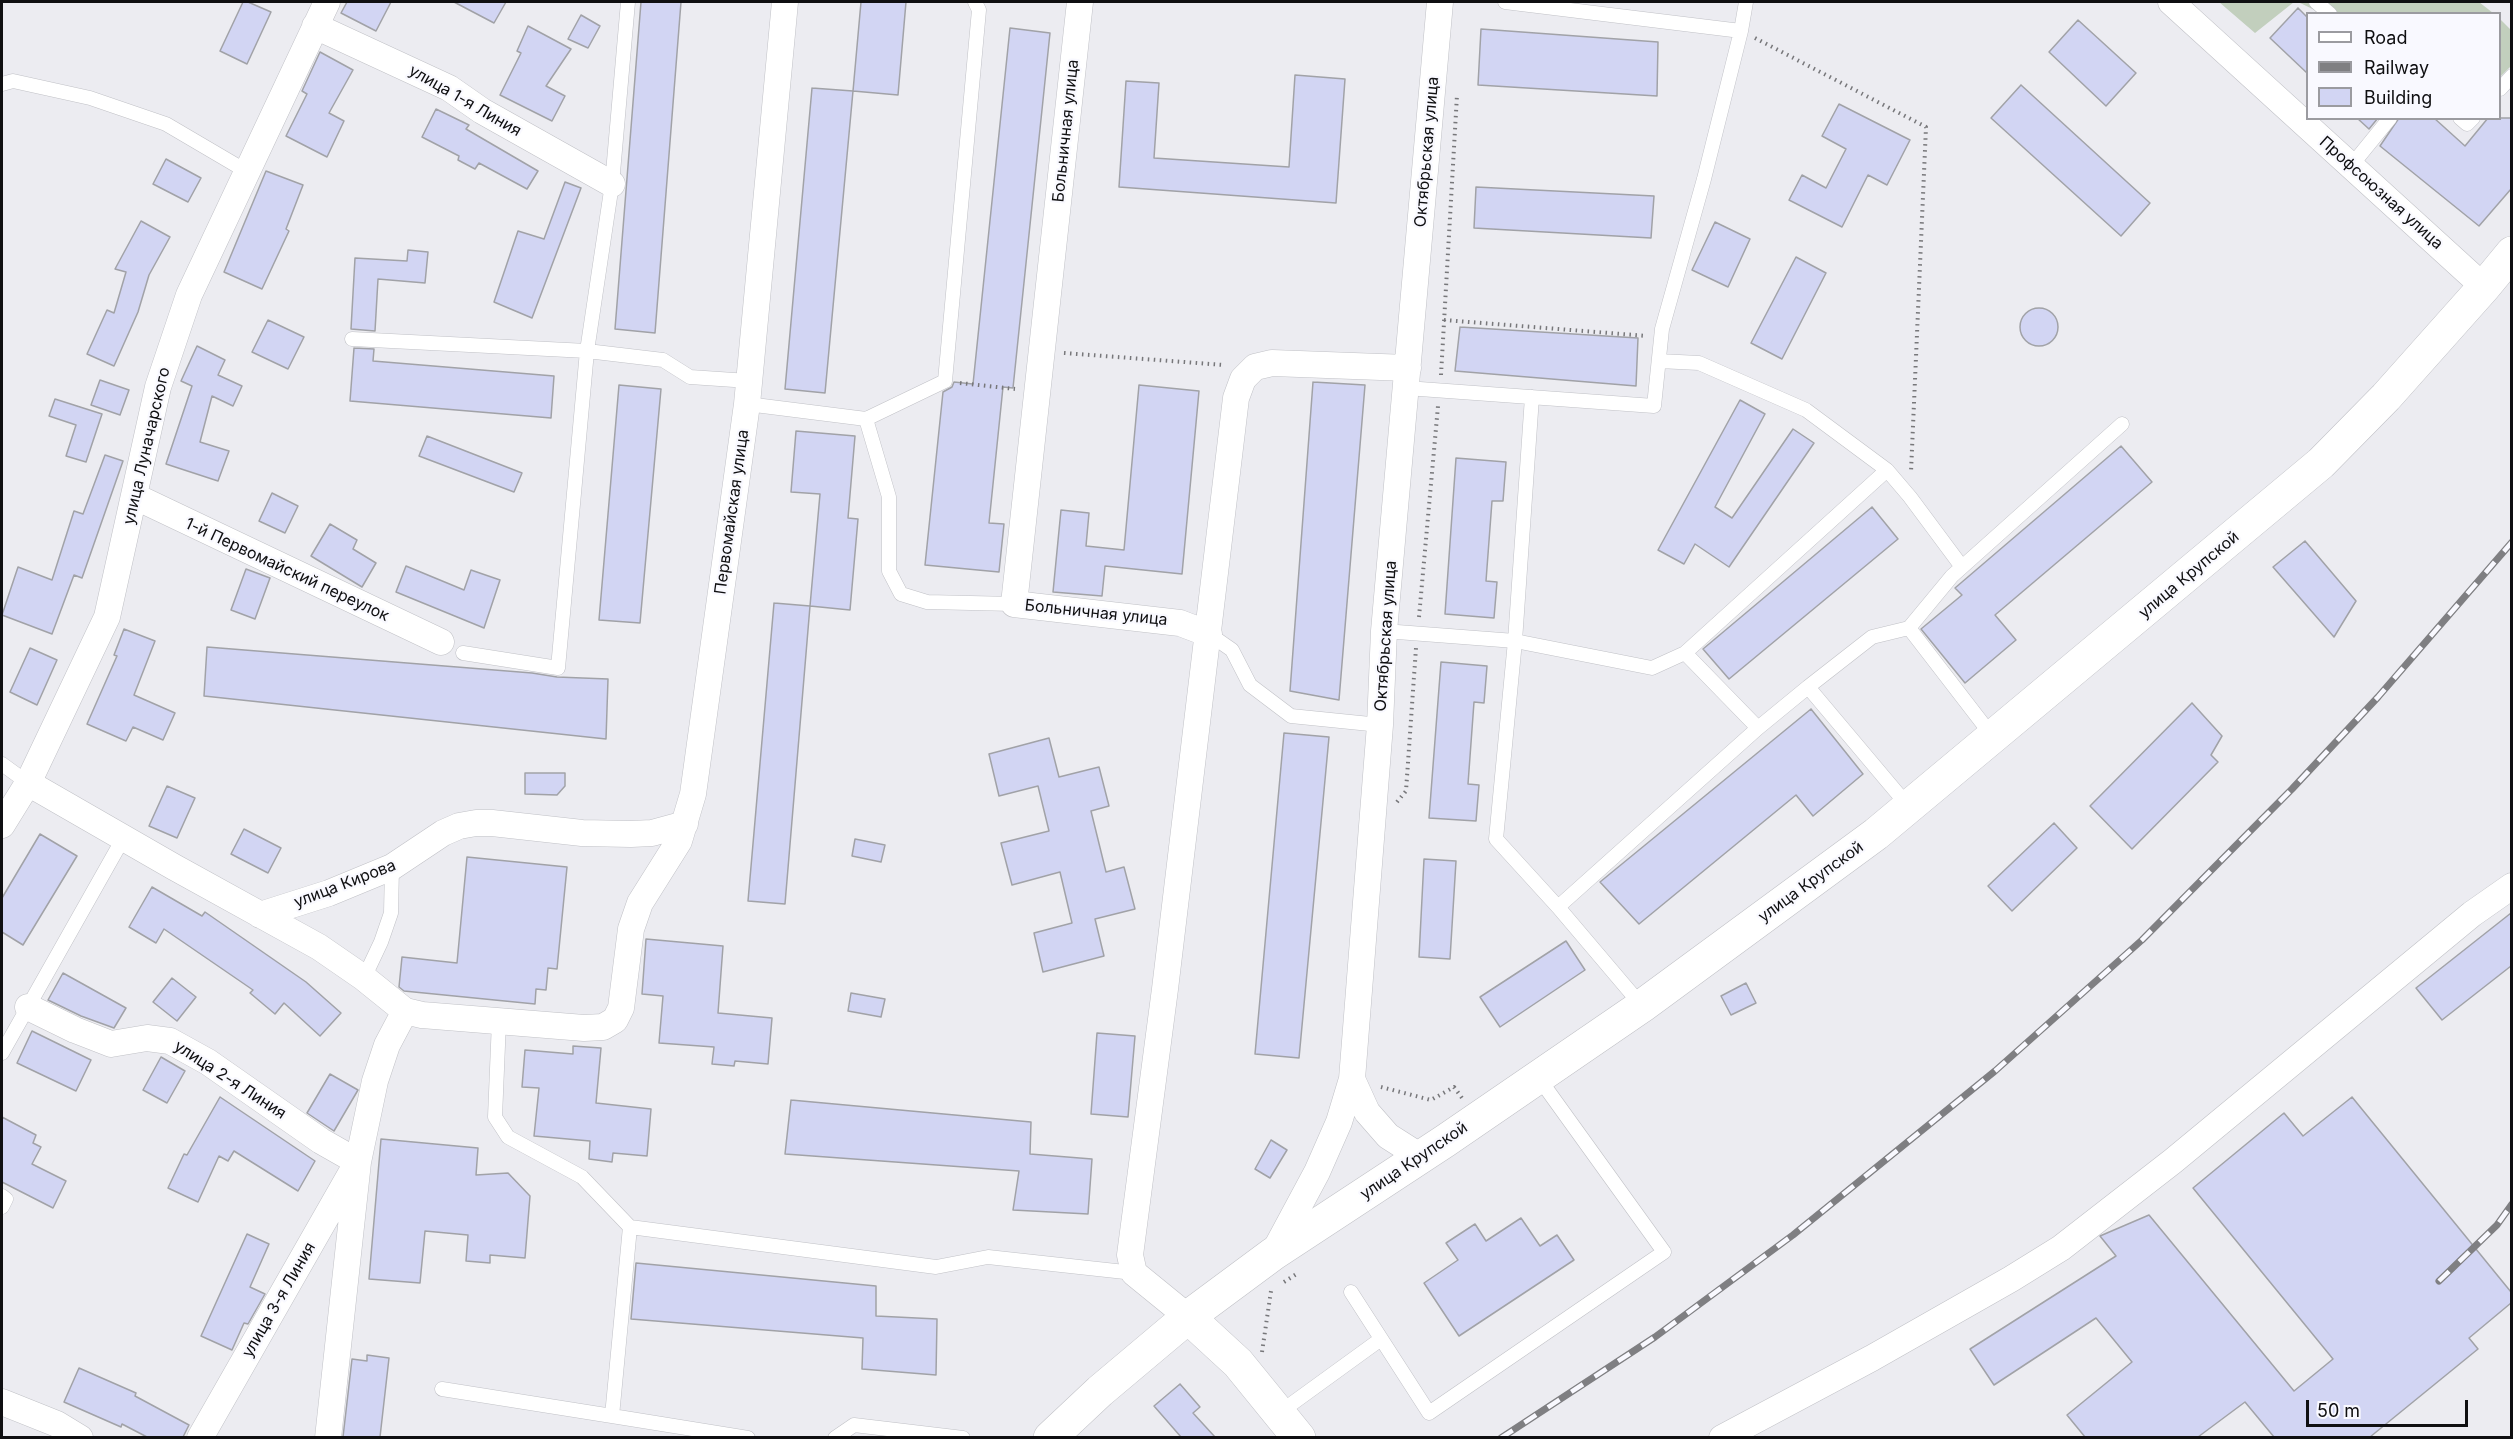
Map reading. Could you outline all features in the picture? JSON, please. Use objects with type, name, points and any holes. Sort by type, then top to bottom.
[{"type":"street","name":"улица Луначарского","points":[[2,825],[28,783],[107,617],[158,387],[189,295],[327,2]]},
{"type":"street","name":"Первомайская улица","points":[[499,1021],[584,1028],[603,1027],[615,1020],[621,1008],[631,929],[640,903],[679,841],[685,824],[693,794],[748,392],[785,2]]},
{"type":"street","name":"Больничная улица","points":[[1080,2],[1014,604],[1179,623],[1209,634]]},
{"type":"street","name":"Октябрьская улица","points":[[1286,1263],[1317,1172],[1339,1122],[1364,1080],[1384,631],[1440,2]]},
{"type":"street","name":"Профсоюзная улица","points":[[2171,2],[2484,287]]},
{"type":"street","name":"улица 1-я Линия","points":[[315,26],[449,88],[482,111],[612,184]]},
{"type":"street","name":"улица Крупской","points":[[1050,1437],[1100,1391],[1188,1317],[1286,1263],[1421,1157],[1642,1006],[1876,834],[2321,463],[2386,398],[2511,253]]},
{"type":"street","points":[[1289,1425],[1238,1363],[1134,1272],[1130,1255],[1209,634],[1236,398],[1243,379],[1255,367],[1272,363],[1407,378]]},
{"type":"street","name":"1-й Первомайский переулок","points":[[134,496],[452,648]]},
{"type":"street","points":[[28,783],[319,947],[364,978],[405,1011],[423,1015],[499,1021]]},
{"type":"street","name":"улица Кирова","points":[[260,915],[329,893],[392,867],[443,833],[459,826],[476,823],[582,833],[630,834],[652,833],[685,824]]},
{"type":"street","points":[[1722,1437],[1872,1358],[2012,1279],[2061,1248],[2173,1161],[2472,914],[2511,886]]},
{"type":"street","name":"улица 2-я Линия","points":[[28,1007],[75,1030],[111,1044],[147,1038],[170,1041],[208,1062],[321,1141],[357,1162]]},
{"type":"street","name":"улица 3-я Линия","points":[[328,1437],[357,1162],[375,1081],[387,1045],[405,1011]]},
{"type":"street","points":[[1364,1080],[1367,1112],[1388,1136],[1421,1157]]},
{"type":"street","name":"улица 3-я Линия","points":[[200,1437],[357,1162]]},
{"type":"street","points":[[2,1402],[57,1424],[81,1437]]},
{"type":"lane","points":[[452,648],[558,668],[587,351],[612,184],[628,2]]},
{"type":"lane","points":[[352,339],[587,351],[663,360],[690,377],[866,419],[945,381],[979,10],[975,2]]},
{"type":"lane","points":[[1505,2],[1559,5],[1741,31]]},
{"type":"lane","points":[[1407,378],[1440,389],[1654,406],[1660,337],[1741,31],[1746,2]]},
{"type":"lane","points":[[2316,2],[2328,12]]},
{"type":"lane","points":[[2,84],[13,81],[90,98],[166,124],[246,171]]},
{"type":"lane","points":[[2351,166],[2388,120]]},
{"type":"lane","points":[[1659,362],[1699,363],[1806,410],[1887,470],[1962,567]]},
{"type":"lane","points":[[1532,397],[1515,641],[1496,839],[1558,907],[1642,1006]]},
{"type":"lane","points":[[866,419],[889,497],[889,571],[901,594],[927,602],[1014,604]]},
{"type":"lane","points":[[1558,907],[1758,728],[1808,687],[1872,637],[1909,628],[1962,567],[2122,424]]},
{"type":"lane","points":[[1384,631],[1515,641],[1652,668],[1685,653],[1887,470]]},
{"type":"lane","points":[[1909,628],[1994,737]]},
{"type":"lane","points":[[1209,634],[1232,650],[1250,685],[1291,716],[1380,725]]},
{"type":"lane","points":[[1685,653],[1758,728]]},
{"type":"lane","points":[[1808,687],[1909,807]]},
{"type":"lane","points":[[2,764],[28,783]]},
{"type":"lane","points":[[2,1053],[124,837]]},
{"type":"lane","points":[[364,978],[381,942],[390,914],[392,867]]},
{"type":"lane","points":[[499,1021],[495,1117],[508,1137],[582,1177],[630,1227],[936,1267],[988,1257],[1134,1272]]},
{"type":"lane","points":[[1351,1292],[1429,1413],[1664,1252],[1538,1077]]},
{"type":"lane","points":[[2,1196],[6,1199],[2,1207]]},
{"type":"lane","points":[[612,1416],[630,1227]]},
{"type":"lane","points":[[1289,1425],[1380,1339]]},
{"type":"lane","points":[[442,1389],[748,1437]]},
{"type":"lane","points":[[835,1437],[854,1425],[963,1437]]},
{"type":"path","points":[[1741,31],[1926,127],[1910,497]]},
{"type":"path","points":[[1396,803],[1406,791],[1417,633],[1440,389],[1458,84]]},
{"type":"path","points":[[1444,320],[1660,337]]},
{"type":"path","points":[[1042,351],[1255,367]]},
{"type":"path","points":[[945,381],[1038,392]]},
{"type":"path","points":[[1364,1080],[1379,1087],[1431,1100],[1454,1087],[1476,1119]]},
{"type":"path","points":[[1262,1359],[1270,1292],[1286,1263]]},
{"type":"green space","points":[[2219,2],[2294,2],[2255,33]]},
{"type":"green space","points":[[2298,2],[2479,2],[2492,12],[2319,12]]},
{"type":"green space","points":[[2501,20],[2511,30],[2512,65],[2501,76]]},
{"type":"building","points":[[243,2],[271,12],[247,64],[220,51]]},
{"type":"building","points":[[347,2],[391,2],[376,31],[341,13]]},
{"type":"building","points":[[454,2],[506,2],[494,23]]},
{"type":"building","points":[[641,2],[681,2],[655,333],[615,329]]},
{"type":"building","points":[[861,2],[906,2],[898,95],[853,91]]},
{"type":"building","points":[[2298,8],[2306,16],[2306,72],[2270,38]]},
{"type":"building","points":[[581,15],[600,26],[588,48],[568,39]]},
{"type":"building","points":[[2078,20],[2136,73],[2106,106],[2049,52]]},
{"type":"building","points":[[528,26],[571,49],[546,86],[565,96],[552,121],[500,95],[521,53],[517,51]]},
{"type":"building","points":[[1010,28],[1050,33],[1013,388],[1003,387],[989,523],[1004,524],[999,572],[925,565],[943,392],[952,387],[954,382],[973,384]]},
{"type":"building","points":[[1481,29],[1658,42],[1657,96],[1478,85]]},
{"type":"building","points":[[320,52],[353,70],[329,113],[344,121],[327,157],[286,136],[307,94],[302,91]]},
{"type":"building","points":[[1295,75],[1345,79],[1336,203],[1119,187],[1126,81],[1159,83],[1154,158],[1289,167]]},
{"type":"building","points":[[2021,85],[2150,203],[2121,236],[1991,118]]},
{"type":"building","points":[[812,88],[853,91],[825,393],[785,389]]},
{"type":"building","points":[[1839,104],[1910,140],[1887,185],[1868,175],[1842,227],[1789,200],[1802,175],[1826,188],[1846,149],[1822,136]]},
{"type":"building","points":[[436,109],[469,125],[466,129],[538,171],[527,189],[479,163],[475,169],[458,160],[459,156],[422,137]]},
{"type":"building","points":[[2511,118],[2511,189],[2479,226],[2380,146],[2398,120],[2436,120],[2465,146],[2486,120]]},
{"type":"building","points":[[2359,120],[2376,120],[2369,129]]},
{"type":"building","points":[[166,159],[201,178],[188,202],[153,184]]},
{"type":"building","points":[[266,171],[303,185],[286,229],[289,231],[262,289],[224,272]]},
{"type":"building","points":[[565,182],[581,188],[532,318],[494,302],[518,231],[544,239]]},
{"type":"building","points":[[1476,187],[1654,196],[1651,238],[1474,228]]},
{"type":"building","points":[[141,221],[170,237],[149,275],[138,312],[114,366],[87,354],[107,310],[114,313],[126,272],[115,269]]},
{"type":"building","points":[[1715,222],[1750,239],[1728,287],[1692,270]]},
{"type":"building","points":[[408,250],[428,252],[425,283],[378,279],[375,331],[351,329],[355,258],[407,261]]},
{"type":"building","points":[[1796,257],[1826,273],[1782,359],[1751,343]]},
{"type":"building","points":[[2039,308],[2046,309],[2052,314],[2057,320],[2057,334],[2052,340],[2046,345],[2039,346],[2032,345],[2026,340],[2021,334],[2020,327],[2021,320],[2026,314],[2032,309]]},
{"type":"building","points":[[268,320],[304,337],[288,369],[252,352]]},
{"type":"building","points":[[1460,327],[1638,338],[1636,386],[1455,371]]},
{"type":"building","points":[[197,346],[225,360],[218,375],[242,386],[233,406],[212,396],[200,442],[229,451],[218,481],[166,464],[192,386],[181,381]]},
{"type":"building","points":[[354,348],[374,349],[373,361],[554,376],[551,418],[350,401]]},
{"type":"building","points":[[100,380],[129,390],[120,415],[91,405]]},
{"type":"building","points":[[1313,382],[1365,385],[1339,700],[1290,691]]},
{"type":"building","points":[[619,385],[661,389],[640,623],[599,620]]},
{"type":"building","points":[[1139,385],[1199,391],[1182,574],[1105,566],[1102,596],[1053,592],[1061,510],[1089,513],[1086,546],[1124,550]]},
{"type":"building","points":[[55,399],[102,414],[86,462],[66,456],[76,425],[49,416]]},
{"type":"building","points":[[1740,400],[1765,414],[1715,507],[1732,518],[1793,429],[1814,443],[1729,567],[1695,544],[1684,564],[1658,550]]},
{"type":"building","points":[[796,431],[855,436],[848,518],[858,519],[850,610],[810,606],[820,494],[791,492]]},
{"type":"building","points":[[427,436],[522,473],[514,492],[419,456]]},
{"type":"building","points":[[2121,446],[2152,482],[1995,615],[2016,640],[1965,683],[1921,629],[1962,595],[1955,588]]},
{"type":"building","points":[[105,455],[123,461],[82,578],[74,575],[52,634],[2,615],[18,567],[52,580],[74,511],[83,514]]},
{"type":"building","points":[[1456,458],[1506,462],[1503,501],[1492,501],[1486,581],[1497,582],[1494,618],[1445,614]]},
{"type":"building","points":[[272,493],[298,506],[285,533],[259,521]]},
{"type":"building","points":[[1872,507],[1898,539],[1729,679],[1703,649]]},
{"type":"building","points":[[330,524],[357,540],[353,549],[376,563],[362,587],[311,556]]},
{"type":"building","points":[[2305,541],[2356,601],[2334,637],[2273,567]]},
{"type":"building","points":[[406,566],[464,590],[471,570],[500,580],[484,628],[396,592]]},
{"type":"building","points":[[246,569],[270,578],[255,619],[231,610]]},
{"type":"building","points":[[774,603],[810,606],[785,904],[748,901]]},
{"type":"building","points":[[124,629],[155,641],[134,695],[175,713],[163,740],[133,727],[126,741],[87,724],[117,656],[114,655]]},
{"type":"building","points":[[207,647],[532,673],[557,677],[608,679],[606,739],[204,696]]},
{"type":"building","points":[[30,648],[57,660],[37,705],[10,692]]},
{"type":"building","points":[[1441,662],[1487,666],[1484,703],[1474,702],[1468,784],[1479,785],[1476,821],[1429,818]]},
{"type":"building","points":[[2192,703],[2222,736],[2211,755],[2218,762],[2132,849],[2090,806]]},
{"type":"building","points":[[1811,709],[1863,774],[1813,816],[1796,795],[1639,924],[1600,882]]},
{"type":"building","points":[[1284,733],[1329,737],[1299,1058],[1255,1054]]},
{"type":"building","points":[[1049,738],[1059,777],[1099,767],[1109,806],[1091,811],[1106,872],[1124,867],[1135,909],[1095,919],[1104,956],[1043,972],[1034,933],[1072,923],[1060,872],[1012,885],[1001,843],[1049,831],[1038,786],[999,796],[989,754]]},
{"type":"building","points":[[525,773],[565,773],[565,786],[557,795],[525,794]]},
{"type":"building","points":[[167,786],[195,798],[177,838],[149,826]]},
{"type":"building","points":[[2054,823],[2077,848],[2012,911],[1988,886]]},
{"type":"building","points":[[244,829],[281,848],[268,873],[231,854]]},
{"type":"building","points":[[40,834],[77,856],[23,945],[2,932],[2,898]]},
{"type":"building","points":[[855,839],[885,845],[881,862],[852,856]]},
{"type":"building","points":[[467,857],[567,867],[557,969],[548,968],[546,990],[536,989],[535,1004],[404,991],[399,987],[402,957],[457,963]]},
{"type":"building","points":[[1424,859],[1456,861],[1450,959],[1419,957]]},
{"type":"building","points":[[152,887],[202,916],[205,912],[306,982],[341,1013],[320,1036],[284,1003],[275,1014],[250,993],[253,990],[164,929],[156,943],[129,927]]},
{"type":"building","points":[[2511,913],[2511,966],[2442,1020],[2416,988]]},
{"type":"building","points":[[646,939],[723,946],[718,1013],[772,1018],[768,1064],[735,1061],[734,1066],[712,1064],[714,1047],[659,1043],[663,996],[642,994]]},
{"type":"building","points":[[1566,941],[1585,970],[1500,1027],[1480,997]]},
{"type":"building","points":[[63,973],[126,1008],[114,1028],[81,1016],[48,1000]]},
{"type":"building","points":[[172,978],[196,997],[177,1021],[153,1002]]},
{"type":"building","points":[[1746,983],[1756,1003],[1731,1015],[1721,996]]},
{"type":"building","points":[[851,993],[885,999],[881,1017],[848,1011]]},
{"type":"building","points":[[32,1031],[91,1060],[76,1091],[17,1063]]},
{"type":"building","points":[[1097,1033],[1135,1036],[1128,1117],[1091,1114]]},
{"type":"building","points":[[573,1046],[601,1048],[596,1103],[651,1109],[647,1156],[613,1153],[612,1162],[589,1159],[590,1141],[534,1136],[539,1088],[522,1087],[525,1050],[573,1054]]},
{"type":"building","points":[[161,1057],[185,1071],[167,1103],[143,1090]]},
{"type":"building","points":[[330,1074],[358,1090],[334,1131],[307,1113]]},
{"type":"building","points":[[220,1097],[315,1161],[298,1191],[234,1151],[228,1161],[219,1156],[198,1202],[168,1188],[184,1154],[187,1155]]},
{"type":"building","points":[[2352,1097],[2511,1292],[2511,1303],[2469,1338],[2478,1349],[2370,1437],[2274,1437],[2245,1402],[2198,1437],[2085,1437],[2067,1415],[2132,1362],[2096,1318],[1994,1385],[1970,1349],[2116,1256],[2100,1236],[2149,1215],[2294,1391],[2333,1359],[2193,1188],[2284,1113],[2303,1136]]},
{"type":"building","points":[[791,1100],[1031,1122],[1030,1154],[1092,1159],[1088,1214],[1013,1210],[1019,1171],[785,1154]]},
{"type":"building","points":[[2,1117],[36,1135],[33,1143],[41,1147],[32,1164],[66,1181],[53,1208],[2,1182]]},
{"type":"building","points":[[381,1139],[478,1148],[476,1175],[508,1173],[530,1196],[525,1258],[490,1255],[490,1263],[466,1261],[468,1235],[425,1231],[420,1283],[369,1279]]},
{"type":"building","points":[[1271,1140],[1287,1150],[1270,1178],[1255,1169]]},
{"type":"building","points":[[1521,1218],[1540,1246],[1557,1235],[1574,1260],[1459,1336],[1424,1283],[1458,1260],[1446,1243],[1475,1224],[1486,1241]]},
{"type":"building","points":[[247,1234],[269,1244],[250,1287],[265,1294],[248,1324],[244,1323],[232,1350],[201,1336]]},
{"type":"building","points":[[636,1263],[876,1286],[876,1316],[937,1319],[936,1375],[862,1369],[863,1338],[631,1319]]},
{"type":"building","points":[[367,1355],[389,1358],[380,1437],[343,1437],[352,1359],[367,1361]]},
{"type":"building","points":[[79,1368],[136,1393],[135,1396],[189,1425],[183,1437],[147,1437],[122,1424],[121,1427],[64,1402]]},
{"type":"building","points":[[1180,1384],[1200,1407],[1193,1413],[1215,1437],[1181,1437],[1154,1406]]},
{"type":"railway","points":[[1501,1438],[1655,1337],[1793,1235],[1995,1071],[2142,940],[2292,789],[2378,697],[2512,542]]},
{"type":"railway","points":[[2439,1281],[2497,1225],[2512,1204]]}]
